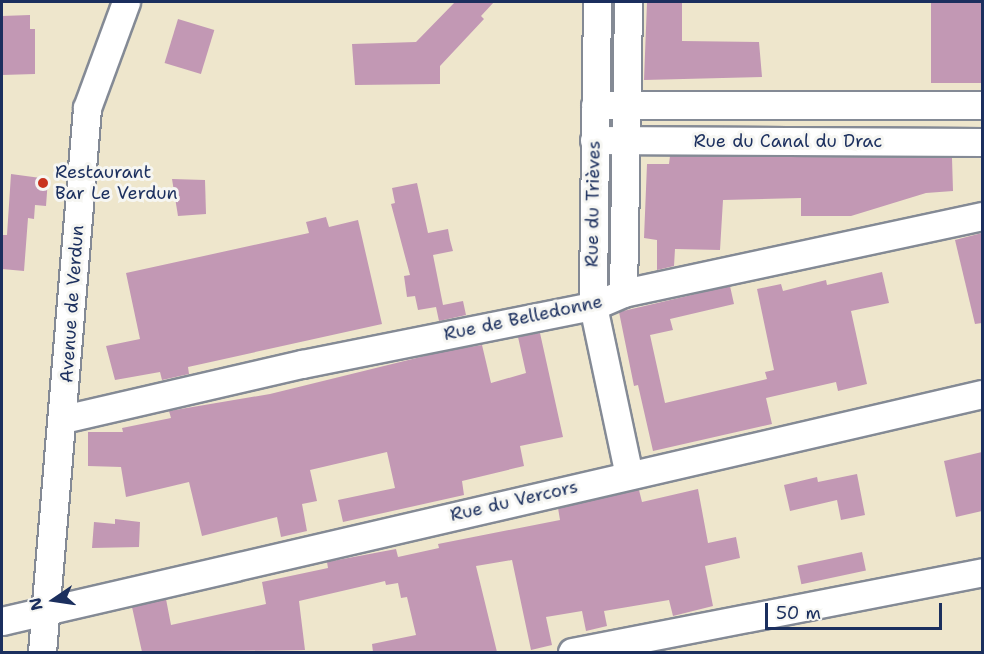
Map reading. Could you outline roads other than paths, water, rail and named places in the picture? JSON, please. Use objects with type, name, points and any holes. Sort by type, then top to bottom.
[{"type":"street","name":"Avenue de Verdun","points":[[42,652],[87,108],[126,2]]},
{"type":"street","name":"Rue du Trièves","points":[[597,2],[593,306],[629,475]]},
{"type":"street","name":"Rue du Trièves","points":[[623,293],[628,2]]},
{"type":"street","name":"Rue du Canal du Drac","points":[[595,105],[982,105]]},
{"type":"street","name":"Rue du Canal du Drac","points":[[594,140],[982,142]]},
{"type":"street","name":"Rue de Belledonne","points":[[63,419],[302,364],[593,306],[623,293],[982,216]]},
{"type":"street","name":"Rue du Vercors","points":[[2,621],[982,394]]},
{"type":"street","points":[[572,652],[982,572]]},
{"type":"place","name":"Restaurant Bar Le Verdun","points":[[43,183]]}]
